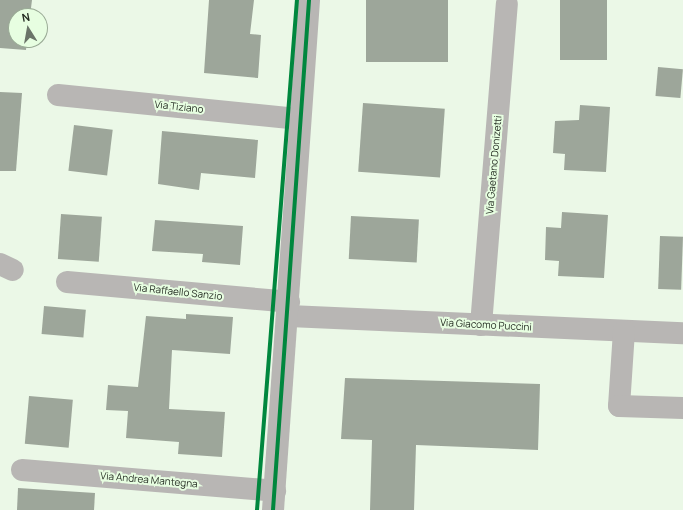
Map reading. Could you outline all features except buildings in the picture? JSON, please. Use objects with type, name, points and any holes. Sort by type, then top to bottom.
[{"type":"street","points":[[274,501],[289,309],[300,119],[309,0]]},
{"type":"street","name":"Via Gaetano Donizetti","points":[[481,325],[508,4]]},
{"type":"street","name":"Via Tiziano","points":[[58,95],[300,119]]},
{"type":"street","name":"Via Raffaello Sanzio","points":[[67,282],[289,309]]},
{"type":"street","name":"Via Giacomo Puccini","points":[[289,309],[481,325],[683,333]]},
{"type":"street","points":[[624,331],[619,406],[683,408]]},
{"type":"street","name":"Via Andrea Mantegna","points":[[22,470],[274,501]]},
{"type":"cycle path","points":[[257,510],[297,0]]},
{"type":"cycle path","points":[[273,510],[309,0]]}]
